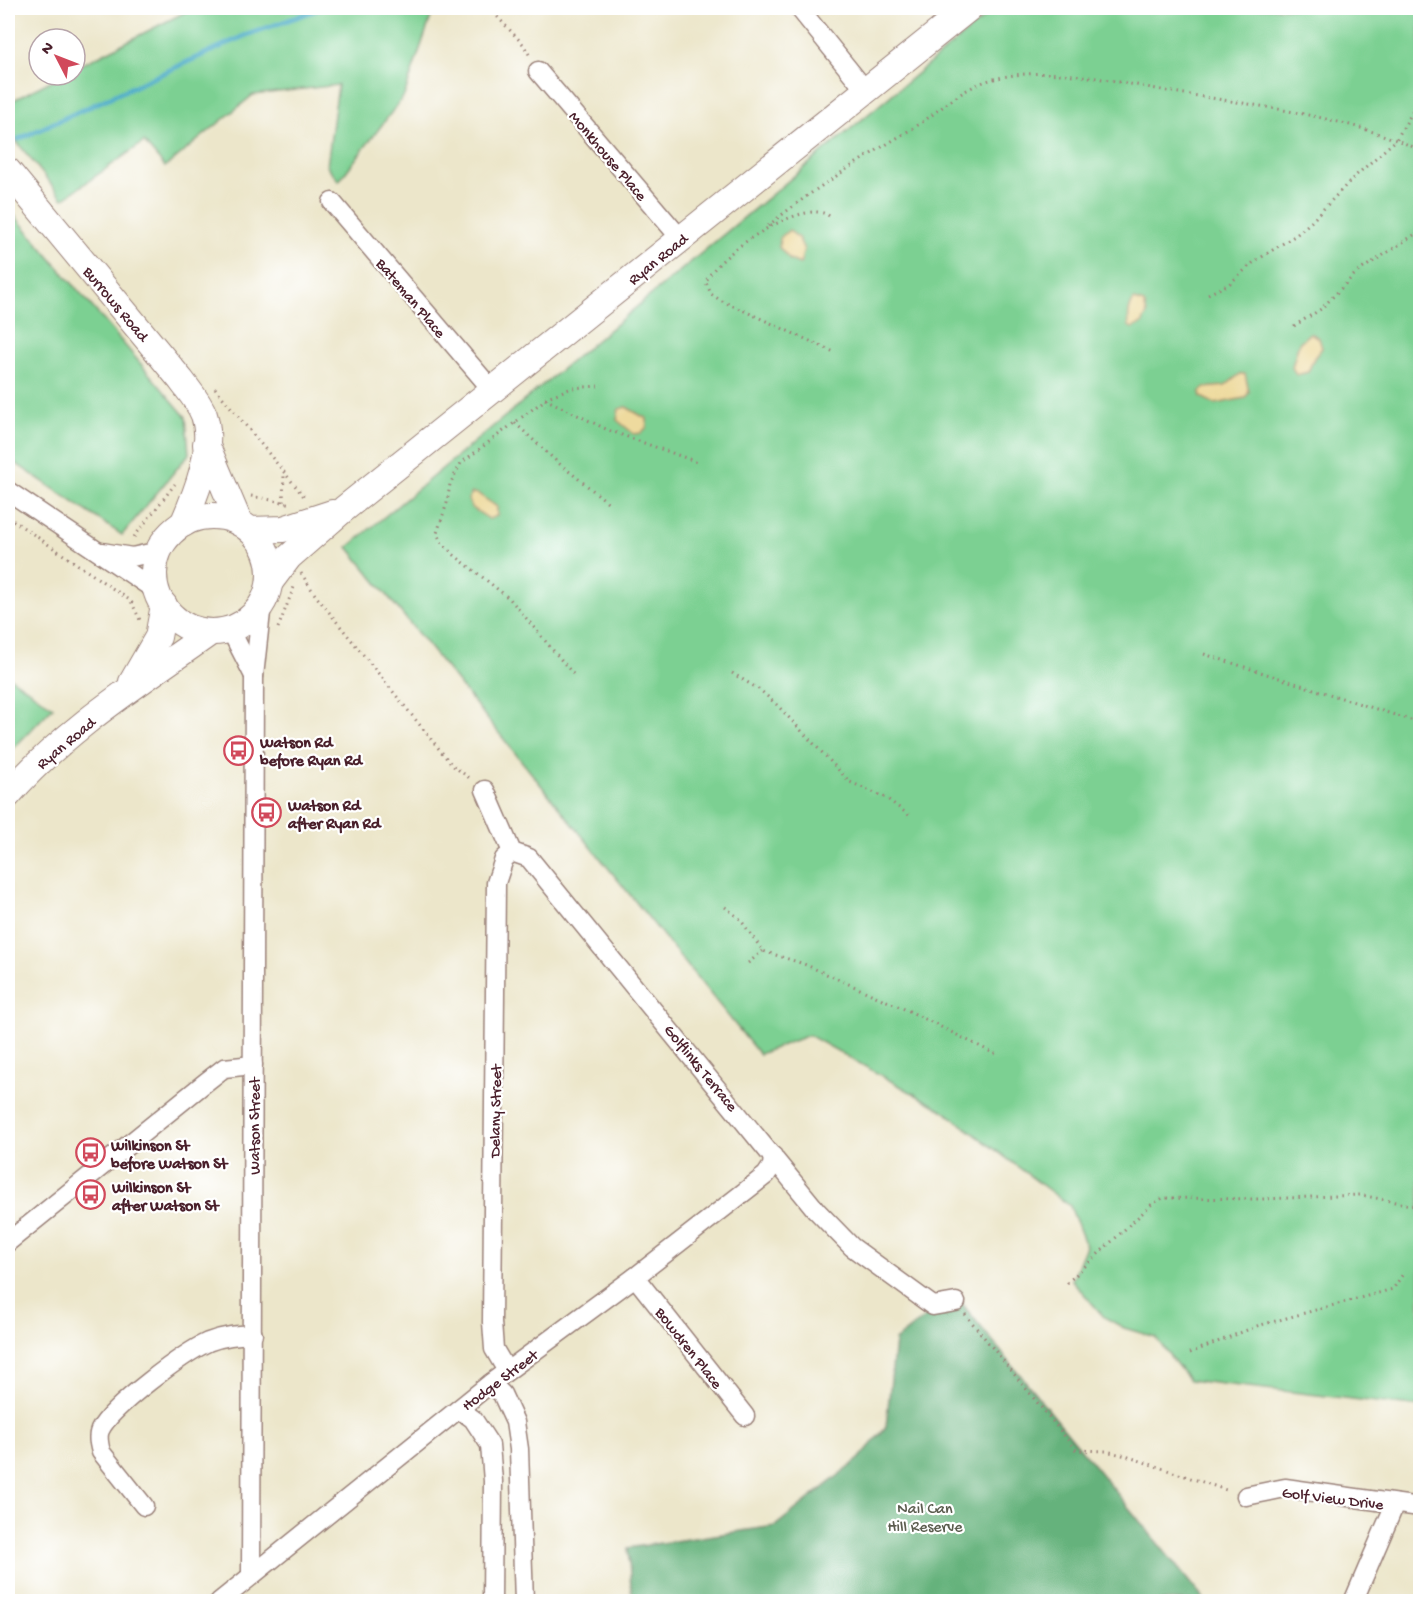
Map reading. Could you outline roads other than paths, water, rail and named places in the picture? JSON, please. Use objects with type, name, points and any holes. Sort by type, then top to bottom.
[{"type":"street","points":[[799,8],[866,91]]},
{"type":"street","name":"Ryan Road","points":[[266,592],[289,557],[344,509],[969,8]]},
{"type":"street","name":"Monkhouse Place","points":[[538,70],[681,239]]},
{"type":"street","name":"Burrows Road","points":[[8,171],[193,396],[203,413],[206,444],[200,485],[183,524]]},
{"type":"street","name":"Bateman Place","points":[[332,202],[493,391]]},
{"type":"street","name":"Burrows Road","points":[[206,444],[245,526]]},
{"type":"street","points":[[8,491],[97,551],[161,599],[184,624],[220,630],[248,619],[266,592],[267,554],[245,526],[211,516],[196,518],[183,524],[165,540],[159,551],[155,579],[161,599]]},
{"type":"street","name":"Ryan Road","points":[[245,526],[283,529],[344,509]]},
{"type":"street","points":[[97,551],[132,557],[159,551]]},
{"type":"street","name":"Watson Street","points":[[251,1576],[254,676],[266,592]]},
{"type":"street","name":"Ryan Road","points":[[125,693],[158,637],[161,599]]},
{"type":"street","name":"Ryan Road","points":[[8,795],[55,749],[125,693],[220,630]]},
{"type":"street","name":"Watson Street","points":[[220,630],[254,676]]},
{"type":"street","points":[[485,790],[512,852]]},
{"type":"street","name":"Golflinks Terrace","points":[[512,852],[529,858],[816,1210],[852,1247],[933,1306],[956,1302]]},
{"type":"street","name":"Delany Street","points":[[507,1371],[494,1349],[492,1310],[496,884],[504,859],[512,852]]},
{"type":"street","points":[[8,1242],[224,1068],[253,1065]]},
{"type":"street","name":"Hodge Street","points":[[219,1602],[491,1383],[635,1277],[766,1175],[772,1166],[773,1156]]},
{"type":"street","name":"Bowdren Place","points":[[635,1277],[745,1416]]},
{"type":"street","points":[[144,1506],[101,1452],[98,1443],[101,1429],[130,1399],[195,1349],[225,1336],[253,1334]]},
{"type":"street","points":[[491,1383],[502,1394],[517,1431],[524,1602]]},
{"type":"street","points":[[459,1409],[473,1419],[490,1445],[493,1481],[492,1602]]},
{"type":"street","name":"Golf View Drive","points":[[1246,1496],[1285,1488],[1420,1507]]},
{"type":"street","points":[[1353,1602],[1395,1504]]},
{"type":"waterway","points":[[19,139],[244,36],[322,8]]},
{"type":"place","name":"Watson Rd before Ryan Rd","points":[[239,750]]},
{"type":"place","name":"Watson Rd after Ryan Rd","points":[[267,813]]},
{"type":"place","name":"Wilkinson St before Watson St","points":[[90,1153]]},
{"type":"place","name":"Wilkinson St after Watson St","points":[[91,1195]]},
{"type":"park label","name":"Nail Can Hill Reserve","points":[[925,1516]]}]
